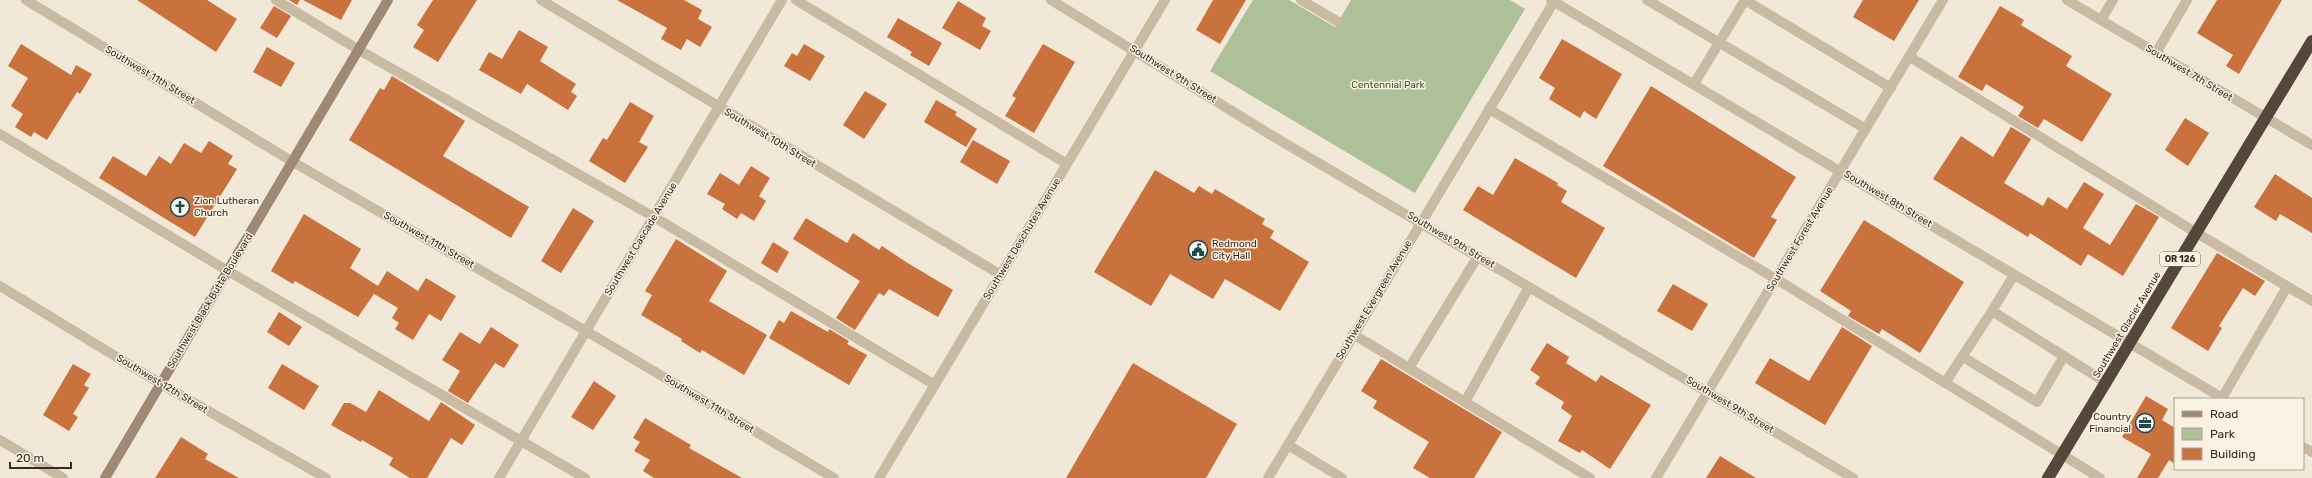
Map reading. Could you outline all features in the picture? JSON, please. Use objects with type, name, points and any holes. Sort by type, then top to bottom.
[{"type":"highway","name":"Southwest Glacier Avenue","points":[[2048,478],[2107,383],[2195,232],[2312,41]]},
{"type":"street","name":"Southwest 11th Street","points":[[26,0],[293,162],[586,331],[834,478]]},
{"type":"street","points":[[276,0],[359,50],[654,217],[935,384]]},
{"type":"street","name":"Southwest Black Butte Boulevard","points":[[105,478],[388,0]]},
{"type":"street","name":"Southwest 10th Street","points":[[541,0],[1001,275]]},
{"type":"street","name":"Southwest Cascade Avenue","points":[[499,478],[782,0]]},
{"type":"street","points":[[796,0],[1067,164]]},
{"type":"street","name":"Southwest 9th Street","points":[[1051,0],[1135,50],[1276,138],[1709,391],[1853,478]]},
{"type":"street","name":"Southwest Deschutes Avenue","points":[[879,478],[1165,0]]},
{"type":"street","points":[[1301,0],[1337,21]]},
{"type":"street","points":[[1647,0],[1866,129]]},
{"type":"street","points":[[1694,84],[1745,0],[1891,88]]},
{"type":"street","name":"Southwest Forest Avenue","points":[[1656,478],[1944,0]]},
{"type":"street","name":"Southwest 7th Street","points":[[2067,0],[2312,145]]},
{"type":"street","points":[[2101,20],[2113,0]]},
{"type":"street","points":[[2156,53],[2187,0]]},
{"type":"street","name":"Southwest 8th Street","points":[[1553,1],[1841,170],[2014,275],[2223,398]]},
{"type":"street","name":"Southwest Evergreen Avenue","points":[[1268,478],[1553,1]]},
{"type":"street","points":[[1910,57],[2312,302]]},
{"type":"street","points":[[1489,109],[1776,279],[2100,478]]},
{"type":"street","points":[[0,134],[228,271],[522,440],[585,478]]},
{"type":"street","points":[[1409,368],[1478,256]]},
{"type":"street","points":[[1945,383],[2014,275]]},
{"type":"street","name":"Southwest 12th Street","points":[[0,286],[161,384],[326,478]]},
{"type":"street","points":[[1465,402],[1529,287]]},
{"type":"street","points":[[2223,398],[2287,287]]},
{"type":"street","points":[[1992,311],[2107,383]]},
{"type":"street","points":[[1353,334],[1590,478]]},
{"type":"street","points":[[1963,357],[2037,402],[2064,356]]},
{"type":"street","points":[[0,440],[63,478]]},
{"type":"street","points":[[1288,445],[1342,478]]},
{"type":"green space","name":"Centennial Park","points":[[1253,0],[1289,0],[1335,27],[1351,0],[1510,0],[1525,9],[1415,193],[1210,71]]},
{"type":"building","points":[[137,0],[207,0],[237,19],[216,52]]},
{"type":"building","points":[[289,0],[300,0],[297,5]]},
{"type":"building","points":[[303,0],[352,0],[341,20]]},
{"type":"building","points":[[433,0],[477,0],[438,62],[413,47],[424,30],[417,25]]},
{"type":"building","points":[[617,0],[684,0],[702,10],[698,19],[712,27],[700,47],[687,39],[681,50],[661,39],[667,28]]},
{"type":"building","points":[[1213,0],[1246,0],[1220,44],[1196,30]]},
{"type":"building","points":[[1863,0],[1919,0],[1894,41],[1853,17]]},
{"type":"building","points":[[2217,0],[2282,0],[2239,74],[2226,66],[2233,55],[2197,33]]},
{"type":"building","points":[[958,1],[986,18],[982,26],[991,31],[980,50],[942,28]]},
{"type":"building","points":[[274,6],[291,16],[277,38],[260,28]]},
{"type":"building","points":[[2000,6],[2024,20],[2021,25],[2072,56],[2066,66],[2112,94],[2082,142],[2044,119],[2038,128],[2018,116],[2024,107],[1986,84],[1982,91],[1958,77]]},
{"type":"building","points":[[898,18],[942,43],[929,66],[910,55],[912,52],[887,37]]},
{"type":"building","points":[[519,30],[548,47],[540,61],[576,84],[571,92],[577,96],[568,110],[527,84],[521,94],[479,70],[489,52],[502,59]]},
{"type":"building","points":[[1562,39],[1622,74],[1596,119],[1584,111],[1580,118],[1549,99],[1555,88],[1539,78]]},
{"type":"building","points":[[21,44],[71,75],[76,65],[92,74],[80,94],[77,92],[47,140],[34,132],[31,137],[15,127],[23,114],[11,106],[28,78],[8,66]]},
{"type":"building","points":[[804,44],[825,56],[810,81],[784,66],[792,53],[797,56]]},
{"type":"building","points":[[1043,44],[1075,62],[1034,133],[1005,116],[1016,98],[1012,96]]},
{"type":"building","points":[[267,47],[295,63],[281,87],[253,72]]},
{"type":"building","points":[[392,76],[465,121],[443,156],[529,207],[511,238],[349,140],[380,88],[384,90]]},
{"type":"building","points":[[1651,86],[1796,177],[1771,217],[1777,220],[1754,258],[1603,166]]},
{"type":"building","points":[[865,91],[887,104],[864,139],[843,125]]},
{"type":"building","points":[[936,100],[957,112],[955,115],[977,129],[966,147],[924,122]]},
{"type":"building","points":[[630,102],[654,116],[639,142],[648,147],[625,183],[589,161],[603,138],[607,140]]},
{"type":"building","points":[[2185,118],[2209,133],[2188,166],[2165,150]]},
{"type":"building","points":[[2011,127],[2031,139],[2004,183],[2043,206],[2048,197],[2067,209],[2084,182],[2104,194],[2083,228],[2110,245],[2136,204],[2159,217],[2123,276],[2088,254],[2081,266],[2030,233],[2028,237],[1933,179],[1961,136],[1993,157]]},
{"type":"building","points":[[973,140],[1010,161],[997,184],[960,162]]},
{"type":"building","name":"Zion Lutheran Church","points":[[209,141],[233,156],[228,164],[237,169],[195,237],[99,178],[113,156],[146,176],[159,156],[171,164],[184,143],[201,153]]},
{"type":"building","points":[[1515,158],[1558,183],[1557,185],[1567,191],[1561,202],[1605,228],[1576,278],[1463,210],[1478,186],[1493,195]]},
{"type":"building","points":[[751,166],[770,178],[759,196],[766,201],[754,221],[741,213],[737,219],[722,209],[725,204],[707,194],[720,173],[739,185]]},
{"type":"building","name":"Redmond City Hall","points":[[1155,170],[1194,193],[1199,186],[1212,194],[1215,189],[1265,219],[1262,224],[1274,231],[1270,238],[1309,262],[1280,311],[1225,279],[1213,299],[1170,274],[1151,306],[1094,272]]},
{"type":"building","points":[[2275,174],[2312,198],[2312,233],[2280,214],[2276,221],[2254,207]]},
{"type":"building","points":[[573,208],[594,221],[561,273],[541,261]]},
{"type":"building","points":[[304,214],[361,249],[350,268],[378,286],[387,271],[418,291],[426,278],[456,296],[441,321],[429,314],[413,340],[395,329],[399,323],[392,318],[398,308],[374,294],[358,317],[295,281],[293,284],[271,271]]},
{"type":"building","points":[[806,218],[847,243],[853,233],[879,250],[882,246],[953,290],[938,317],[889,289],[884,296],[879,293],[855,330],[836,318],[860,281],[793,239]]},
{"type":"building","points":[[1864,220],[1964,282],[1920,353],[1882,329],[1879,334],[1848,316],[1851,311],[1820,291]]},
{"type":"building","points":[[676,239],[727,271],[709,301],[767,335],[744,375],[702,350],[700,353],[681,341],[682,339],[641,315],[652,295],[645,291]]},
{"type":"building","points":[[773,242],[789,252],[777,273],[761,263]]},
{"type":"building","points":[[2217,253],[2265,281],[2255,296],[2243,288],[2219,326],[2222,328],[2208,351],[2171,328]]},
{"type":"building","points":[[1673,284],[1708,304],[1692,331],[1657,311]]},
{"type":"building","points":[[791,311],[828,332],[829,329],[849,341],[847,344],[867,355],[849,385],[769,338],[779,320],[784,323]]},
{"type":"building","points":[[279,312],[302,327],[289,346],[267,332]]},
{"type":"building","points":[[491,327],[519,345],[504,368],[495,363],[468,403],[448,391],[460,371],[442,360],[460,332],[480,344]]},
{"type":"building","points":[[1842,327],[1872,346],[1825,425],[1755,383],[1770,358],[1809,381]]},
{"type":"building","points":[[1547,343],[1569,357],[1566,363],[1596,382],[1601,375],[1651,405],[1610,469],[1582,450],[1580,453],[1558,441],[1572,416],[1561,408],[1564,402],[1535,384],[1540,377],[1530,370]]},
{"type":"building","points":[[1381,359],[1502,432],[1474,478],[1430,478],[1413,468],[1429,442],[1373,408],[1377,401],[1361,391]]},
{"type":"building","points":[[1133,363],[1237,424],[1206,478],[1066,478]]},
{"type":"building","points":[[73,364],[91,374],[84,385],[89,388],[73,414],[78,417],[69,431],[43,415]]},
{"type":"building","points":[[282,364],[319,386],[304,410],[268,388]]},
{"type":"building","points":[[594,381],[616,396],[593,430],[571,417]]},
{"type":"building","points":[[379,390],[429,421],[441,402],[475,425],[462,445],[451,438],[427,478],[410,478],[389,465],[393,458],[362,440],[361,442],[331,425],[344,403],[350,403],[366,412]]},
{"type":"building","points":[[2146,396],[2168,409],[2162,420],[2174,427],[2174,463],[2169,460],[2158,478],[2137,478],[2151,454],[2122,437]]},
{"type":"building","points":[[645,418],[691,445],[689,448],[742,478],[654,478],[643,471],[650,460],[634,451],[640,442],[633,438]]},
{"type":"building","points":[[181,437],[208,454],[205,459],[239,478],[155,478]]},
{"type":"building","points":[[1720,456],[1756,478],[1706,478]]},
{"type":"place","name":"Zion Lutheran Church","points":[[180,207]]},
{"type":"place","name":"Redmond City Hall","points":[[1198,250]]},
{"type":"place","name":"Country Financial","points":[[2145,423]]}]
